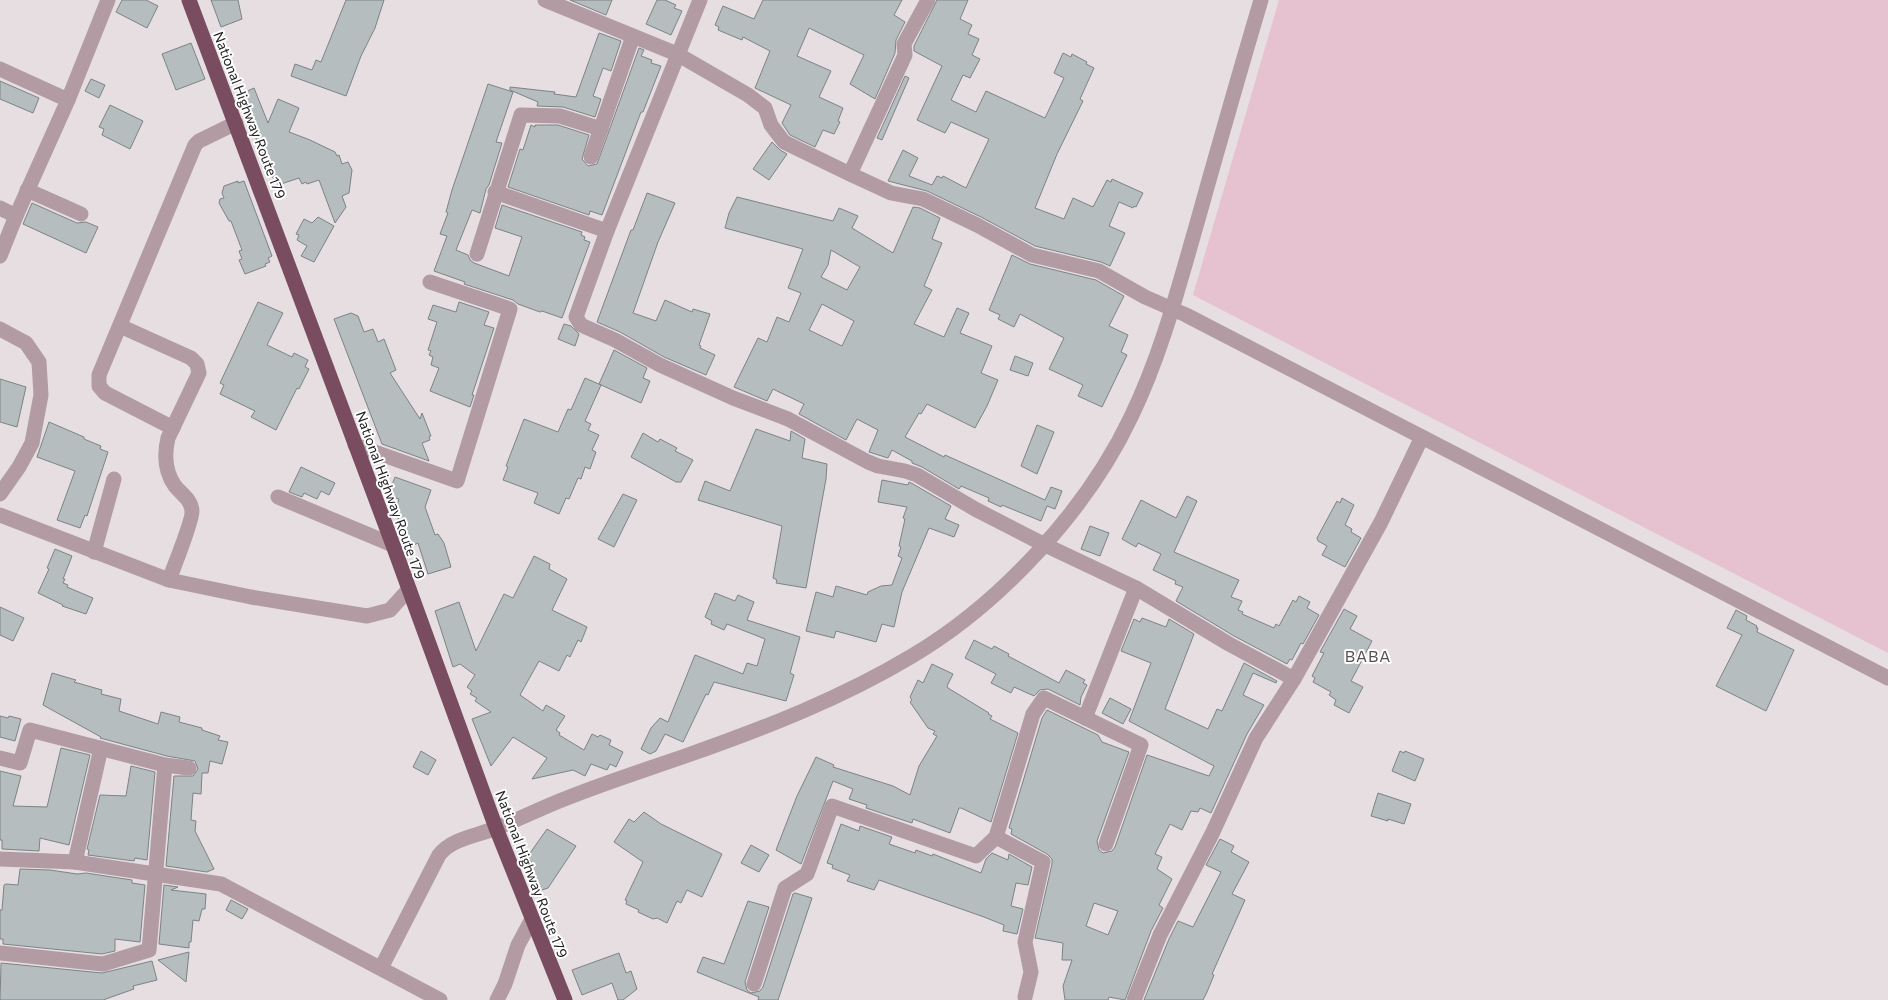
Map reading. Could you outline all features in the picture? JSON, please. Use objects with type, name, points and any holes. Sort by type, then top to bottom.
[{"type":"highway","name":"National Highway Route 179","points":[[190,0],[496,828],[565,1000]]},
{"type":"street","points":[[0,256],[27,190],[68,100],[108,0]]},
{"type":"street","points":[[545,0],[677,54],[748,95],[764,108],[771,124],[784,142],[891,193],[923,199],[1032,254],[1099,271],[1145,297],[1186,315],[1888,678]]},
{"type":"street","points":[[700,0],[607,230],[576,317],[581,325],[615,340],[660,365],[733,398],[788,419],[868,462],[917,475],[975,509],[1136,588],[1229,644],[1294,679]]},
{"type":"street","points":[[850,174],[905,55],[904,44],[928,0]]},
{"type":"street","points":[[381,968],[442,850],[446,846],[496,828],[570,797],[692,754],[816,706],[912,656],[964,620],[1011,579],[1043,544],[1072,512],[1098,475],[1130,420],[1155,363],[1261,0]]},
{"type":"street","points":[[591,157],[633,36]]},
{"type":"street","points":[[0,69],[68,100]]},
{"type":"street","points":[[477,254],[495,192],[521,115],[560,116],[601,129]]},
{"type":"street","points":[[173,428],[105,393],[99,386],[99,375],[195,145],[199,140],[236,123]]},
{"type":"street","points":[[27,190],[81,214]]},
{"type":"street","points":[[495,192],[607,230]]},
{"type":"street","points":[[0,208],[16,216]]},
{"type":"street","points":[[355,445],[457,481],[510,309],[430,282]]},
{"type":"street","points":[[120,326],[191,358],[197,364],[198,373],[168,438],[166,448],[169,476],[176,487],[188,499],[192,512],[169,580]]},
{"type":"street","points":[[0,329],[26,343],[39,362],[40,396],[32,443],[19,467],[0,494]]},
{"type":"street","points":[[1134,1000],[1160,935],[1212,834],[1256,738],[1294,679],[1381,522],[1422,437]]},
{"type":"street","points":[[94,552],[114,479]]},
{"type":"street","points":[[278,497],[393,545]]},
{"type":"street","points":[[0,515],[169,580],[251,597],[367,616],[390,610],[408,589]]},
{"type":"street","points":[[1085,718],[1136,588]]},
{"type":"street","points":[[754,984],[785,888],[807,874],[832,806],[976,856],[996,837],[1033,714],[1044,698],[1141,745],[1106,844]]},
{"type":"street","points":[[0,758],[20,763],[30,730],[164,765],[189,768]]},
{"type":"street","points":[[75,862],[101,748]]},
{"type":"street","points":[[0,953],[103,964],[150,950],[164,765]]},
{"type":"street","points":[[996,837],[1043,862],[1025,942],[1031,972],[1025,996]]},
{"type":"street","points":[[0,859],[75,862],[220,884],[440,1000]]},
{"type":"street","points":[[497,1000],[505,984],[518,945],[532,919]]},
{"type":"shaded area","points":[[1279,0],[1888,0],[1888,653],[1193,295]]},
{"type":"building","points":[[122,0],[146,0],[158,6],[147,28],[116,12]]},
{"type":"building","points":[[211,0],[238,0],[242,19],[221,27]]},
{"type":"building","points":[[346,0],[384,0],[375,28],[361,56],[346,96],[291,76],[295,64],[312,70],[316,60],[321,62]]},
{"type":"building","points":[[570,0],[612,0],[606,15]]},
{"type":"building","points":[[657,0],[665,0],[676,5],[674,8],[682,11],[671,35],[646,24]]},
{"type":"building","points":[[763,0],[902,0],[894,15],[905,22],[896,40],[895,53],[875,99],[850,84],[864,55],[809,28],[797,56],[831,71],[819,97],[843,108],[838,121],[840,122],[834,134],[823,130],[815,147],[790,135],[782,123],[791,105],[755,88],[770,51],[743,37],[742,40],[718,30],[719,27],[715,25],[723,6],[754,19]]},
{"type":"building","points":[[937,0],[968,0],[960,19],[972,25],[968,34],[979,39],[972,55],[980,59],[970,78],[963,75],[951,100],[976,112],[986,91],[1045,118],[1064,78],[1054,73],[1063,53],[1071,57],[1072,54],[1094,68],[1080,99],[1083,101],[1057,154],[1035,208],[1064,219],[1073,198],[1093,207],[1107,180],[1111,182],[1112,179],[1143,193],[1136,207],[1134,206],[1133,208],[1119,202],[1109,226],[1125,233],[1110,266],[1101,262],[1035,246],[927,191],[888,181],[903,150],[918,158],[909,176],[932,185],[937,176],[942,178],[943,176],[966,188],[989,139],[951,122],[945,133],[917,120],[942,66],[914,51],[914,46]]},
{"type":"building","points":[[599,33],[621,41],[611,71],[603,68],[593,96],[601,99],[595,117],[563,107],[537,106],[538,102],[510,90],[510,87],[555,92],[554,94],[576,97]]},
{"type":"building","points":[[191,43],[205,79],[176,90],[162,54]]},
{"type":"building","points":[[639,48],[644,50],[641,56],[652,60],[651,63],[661,66],[643,112],[641,112],[602,215],[590,211],[589,215],[508,187],[520,149],[523,150],[531,125],[535,127],[535,125],[558,125],[589,135],[582,159],[588,166],[597,164]]},
{"type":"building","points":[[905,76],[909,78],[882,140],[877,138]]},
{"type":"building","points":[[91,79],[105,85],[99,98],[85,91]]},
{"type":"building","points":[[0,81],[39,98],[33,113],[0,99]]},
{"type":"building","points":[[488,84],[513,92],[496,142],[502,143],[480,213],[472,210],[456,250],[468,255],[474,263],[509,276],[522,237],[495,228],[502,205],[582,232],[581,235],[585,237],[584,240],[590,242],[562,318],[518,304],[513,300],[464,284],[465,282],[434,271],[447,236],[440,234],[448,213],[446,212],[452,190]]},
{"type":"building","points":[[254,88],[268,123],[278,99],[299,108],[289,132],[335,152],[337,156],[339,155],[342,164],[348,162],[352,170],[349,193],[342,196],[346,207],[335,223],[319,180],[302,184],[299,178],[278,185],[276,179],[274,180],[251,127],[254,126],[241,94]]},
{"type":"building","points":[[110,105],[143,121],[130,149],[102,135],[104,129],[99,127]]},
{"type":"building","points":[[772,142],[787,154],[769,180],[753,169]]},
{"type":"building","points":[[238,181],[238,183],[244,181],[272,256],[268,258],[270,262],[265,264],[266,266],[245,274],[239,260],[242,259],[239,251],[242,250],[231,221],[229,221],[219,203],[220,199],[224,198],[222,193],[224,186]]},
{"type":"building","points":[[647,193],[675,203],[658,242],[633,313],[656,321],[665,300],[692,312],[693,309],[710,314],[699,345],[701,346],[700,348],[715,355],[706,375],[664,357],[620,332],[597,322],[631,230],[633,230]]},
{"type":"building","points":[[737,197],[833,221],[839,208],[858,216],[852,228],[893,253],[913,207],[920,208],[940,218],[932,239],[942,243],[924,286],[932,290],[914,324],[944,337],[957,308],[969,313],[960,333],[992,346],[981,373],[998,380],[975,428],[927,404],[921,414],[919,413],[905,437],[944,457],[945,455],[1045,500],[1051,487],[1062,491],[1055,509],[1047,506],[1041,521],[1002,505],[1001,507],[988,501],[989,498],[961,486],[959,489],[892,450],[888,458],[869,452],[878,430],[857,419],[846,440],[799,414],[804,404],[773,389],[767,401],[734,387],[758,338],[767,342],[777,317],[789,322],[801,293],[788,288],[803,249],[725,228],[729,213]],"holes":[[[831,250],[860,267],[847,290],[821,277],[828,265]],[[822,304],[854,321],[842,346],[809,330]]]},
{"type":"building","points":[[32,203],[77,223],[86,222],[98,227],[86,253],[23,224]]},
{"type":"building","points":[[318,217],[334,226],[314,262],[301,256],[307,246],[297,240],[299,235],[296,234],[304,219],[312,223]]},
{"type":"building","points":[[1012,255],[1030,264],[1096,280],[1124,296],[1109,326],[1128,335],[1121,352],[1127,355],[1102,407],[1078,396],[1083,385],[1049,369],[1064,338],[1020,314],[1014,327],[998,319],[1000,315],[989,310]]},
{"type":"building","points":[[258,302],[283,313],[267,345],[292,357],[294,353],[308,360],[305,367],[309,369],[299,389],[297,388],[276,430],[251,417],[255,411],[220,394],[224,385],[220,383]]},
{"type":"building","points":[[459,302],[489,312],[484,325],[494,328],[472,395],[474,395],[470,407],[430,391],[439,368],[431,365],[433,357],[429,355],[431,351],[428,350],[437,322],[428,319],[433,305],[456,312]]},
{"type":"building","points":[[351,313],[358,316],[364,332],[373,329],[378,342],[384,339],[396,370],[390,373],[420,419],[422,413],[431,436],[429,437],[430,440],[422,443],[429,461],[382,444],[334,319]]},
{"type":"building","points":[[564,324],[571,326],[579,334],[575,346],[558,339]]},
{"type":"building","points":[[614,350],[647,368],[643,378],[650,381],[641,403],[599,384]]},
{"type":"building","points":[[1015,356],[1033,363],[1028,376],[1010,370]]},
{"type":"building","points":[[585,378],[601,385],[585,421],[591,424],[588,430],[599,435],[592,450],[596,452],[590,469],[585,467],[581,479],[578,478],[569,499],[566,498],[559,514],[534,503],[538,493],[503,480],[508,467],[506,466],[524,419],[558,432],[568,409],[571,410]]},
{"type":"building","points":[[0,379],[26,387],[17,427],[0,422]]},
{"type":"building","points":[[49,422],[84,437],[84,439],[101,446],[100,449],[108,452],[87,516],[85,515],[80,528],[57,520],[75,471],[37,457]]},
{"type":"building","points":[[1037,425],[1054,432],[1037,474],[1021,466]]},
{"type":"building","points":[[756,429],[790,441],[791,431],[805,439],[802,458],[827,464],[826,479],[806,588],[776,583],[777,580],[773,578],[782,526],[698,500],[705,481],[730,491]]},
{"type":"building","points":[[643,433],[658,442],[660,439],[677,448],[675,451],[693,460],[681,482],[676,482],[631,457]]},
{"type":"building","points":[[301,467],[335,483],[329,495],[321,491],[317,499],[304,493],[302,497],[289,492]]},
{"type":"building","points":[[395,477],[431,490],[425,507],[435,535],[438,534],[444,543],[451,567],[428,574],[418,543],[412,546],[405,529],[402,530],[395,510],[399,499],[388,495]]},
{"type":"building","points":[[882,480],[908,485],[909,482],[951,506],[945,519],[959,525],[954,537],[929,528],[902,592],[894,627],[882,624],[876,642],[836,631],[834,638],[806,631],[816,592],[833,597],[836,586],[867,595],[868,592],[881,586],[892,585],[902,558],[898,556],[905,519],[903,518],[907,507],[878,502]]},
{"type":"building","points":[[623,494],[637,500],[614,547],[598,539]]},
{"type":"building","points":[[1187,496],[1197,501],[1174,552],[1239,580],[1231,597],[1242,601],[1238,610],[1243,612],[1242,614],[1274,628],[1276,624],[1279,626],[1293,600],[1296,602],[1299,596],[1310,602],[1307,608],[1319,615],[1303,644],[1301,643],[1292,660],[1290,659],[1287,664],[1234,636],[1176,601],[1183,587],[1175,584],[1176,581],[1153,570],[1161,554],[1138,543],[1136,547],[1122,539],[1141,500],[1176,518]]},
{"type":"building","points":[[1342,498],[1354,505],[1345,525],[1352,529],[1351,532],[1361,538],[1345,567],[1322,555],[1327,546],[1318,541],[1317,538],[1337,501],[1340,503]]},
{"type":"building","points":[[1090,526],[1109,533],[1100,556],[1081,549]]},
{"type":"building","points":[[55,549],[72,556],[63,583],[68,585],[67,587],[93,598],[86,614],[62,606],[38,593],[49,569],[47,568]]},
{"type":"building","points":[[534,556],[550,564],[549,569],[567,579],[552,610],[587,627],[581,642],[578,640],[570,657],[567,655],[559,671],[539,661],[520,695],[543,711],[546,705],[565,716],[556,730],[560,733],[559,735],[584,750],[592,734],[611,740],[609,745],[623,752],[616,767],[610,764],[607,770],[591,764],[585,776],[573,770],[532,779],[547,758],[513,737],[491,766],[472,719],[491,712],[475,701],[477,698],[470,694],[472,691],[467,687],[475,675],[460,664],[453,667],[435,611],[459,602],[476,651],[504,594],[513,598]]},
{"type":"building","points":[[715,593],[735,601],[738,595],[754,602],[747,620],[800,637],[790,673],[794,675],[786,701],[714,682],[708,695],[706,694],[683,742],[665,734],[656,751],[650,754],[641,749],[651,728],[660,718],[668,722],[695,655],[743,674],[747,663],[757,666],[765,639],[727,624],[724,630],[711,624],[712,621],[705,617]]},
{"type":"building","points":[[0,607],[24,618],[13,641],[0,635]]},
{"type":"building","points":[[1344,609],[1357,616],[1350,629],[1372,641],[1351,681],[1363,687],[1349,713],[1334,705],[1336,700],[1329,695],[1331,692],[1313,682],[1315,678],[1312,676],[1324,653],[1320,652]]},
{"type":"building","points":[[1736,610],[1747,616],[1746,620],[1757,626],[1757,632],[1794,650],[1766,711],[1716,686],[1742,635],[1727,628]]},
{"type":"building","points":[[1142,618],[1166,627],[1169,619],[1194,634],[1165,709],[1208,729],[1217,709],[1222,711],[1244,663],[1277,681],[1276,683],[1253,673],[1243,695],[1264,705],[1247,734],[1211,813],[1200,808],[1198,812],[1191,811],[1182,830],[1170,824],[1155,854],[1162,857],[1157,869],[1172,879],[1159,905],[1163,908],[1151,931],[1125,1000],[1109,997],[1108,1000],[1065,1000],[1063,986],[1072,960],[1062,960],[1063,943],[1035,938],[1052,859],[1047,854],[1011,834],[1012,829],[1009,828],[1042,718],[1047,710],[1098,735],[1102,742],[1129,752],[1097,841],[1099,850],[1103,853],[1112,851],[1115,847],[1147,755],[1209,776],[1214,766],[1129,721],[1151,663],[1121,651],[1134,619],[1140,622]],"holes":[[[1094,903],[1118,911],[1108,935],[1086,926]]]},
{"type":"building","points":[[974,640],[992,649],[994,646],[1009,654],[1008,656],[1059,683],[1066,670],[1085,680],[1083,683],[1087,685],[1081,697],[1080,705],[1048,689],[1040,690],[1034,696],[1014,687],[1011,693],[991,683],[996,674],[965,658]]},
{"type":"building","points":[[932,664],[953,674],[947,686],[948,688],[989,713],[992,716],[990,719],[1018,733],[991,822],[959,808],[950,833],[913,819],[912,823],[866,808],[867,805],[849,799],[853,789],[833,781],[801,864],[776,850],[797,796],[816,757],[834,765],[833,767],[893,786],[910,795],[919,766],[937,736],[933,734],[935,731],[928,728],[910,702],[912,700],[910,697],[918,680],[923,683]]},
{"type":"building","points":[[52,673],[102,690],[101,694],[121,699],[119,711],[158,724],[161,712],[180,717],[179,722],[202,728],[202,730],[220,736],[218,740],[228,742],[222,764],[210,761],[208,773],[202,773],[201,794],[193,793],[191,820],[196,821],[195,831],[214,869],[207,872],[166,866],[174,776],[193,776],[198,769],[195,761],[167,756],[100,738],[43,705]]},
{"type":"building","points":[[1110,698],[1131,709],[1123,724],[1102,713]]},
{"type":"building","points":[[0,716],[21,719],[15,741],[0,737]]},
{"type":"building","points":[[61,748],[90,755],[69,845],[40,838],[39,851],[2,849],[2,840],[0,840],[0,771],[21,776],[13,806],[47,807]]},
{"type":"building","points":[[421,751],[436,760],[428,775],[413,767]]},
{"type":"building","points":[[1400,751],[1404,753],[1405,751],[1424,759],[1415,781],[1392,771]]},
{"type":"building","points":[[131,766],[155,772],[147,860],[135,858],[134,861],[88,855],[89,850],[87,849],[100,795],[126,796]]},
{"type":"building","points":[[1378,793],[1411,804],[1404,824],[1371,816]]},
{"type":"building","points":[[644,812],[661,824],[722,854],[702,897],[687,890],[681,903],[677,901],[667,923],[638,912],[639,910],[626,904],[627,901],[625,900],[643,862],[614,842],[629,819],[634,822]]},
{"type":"building","points":[[841,824],[859,831],[860,826],[892,837],[889,844],[915,853],[916,850],[932,856],[933,854],[981,873],[986,859],[992,853],[1008,860],[1009,854],[1032,867],[1028,885],[1016,883],[1011,906],[1023,909],[1017,934],[1003,931],[1004,925],[984,917],[879,880],[874,890],[847,881],[850,875],[832,868],[833,865],[827,863]]},
{"type":"building","points":[[547,829],[576,846],[548,888],[539,891],[528,863],[531,862],[528,856]]},
{"type":"building","points":[[1220,839],[1234,846],[1231,852],[1249,862],[1232,894],[1245,900],[1212,974],[1214,975],[1207,992],[1203,1000],[1144,1000],[1178,921],[1193,927],[1221,872],[1206,865]]},
{"type":"building","points":[[751,845],[769,855],[759,872],[741,863]]},
{"type":"building","points":[[20,869],[50,870],[77,874],[86,873],[132,880],[132,883],[145,885],[140,942],[115,939],[115,951],[102,954],[3,944],[3,939],[0,939],[0,910],[2,910],[4,885],[18,885]]},
{"type":"building","points":[[164,885],[178,887],[171,890],[206,894],[205,909],[202,909],[199,921],[193,920],[189,948],[159,944]]},
{"type":"building","points":[[793,894],[812,898],[778,1000],[758,1000],[759,997],[697,972],[703,957],[724,964],[748,901],[769,907],[745,982],[747,990],[751,993],[760,991],[763,987]]},
{"type":"building","points":[[231,900],[248,909],[242,919],[226,910]]},
{"type":"building","points":[[189,952],[186,982],[158,960]]},
{"type":"building","points":[[619,953],[626,973],[631,971],[637,989],[623,1000],[618,1000],[612,983],[582,995],[572,970]]},
{"type":"building","points":[[152,961],[157,980],[133,986],[134,989],[103,1000],[0,1000],[1,963],[102,973]]},
{"type":"district","name":"BABA","points":[[1368,655]]}]
